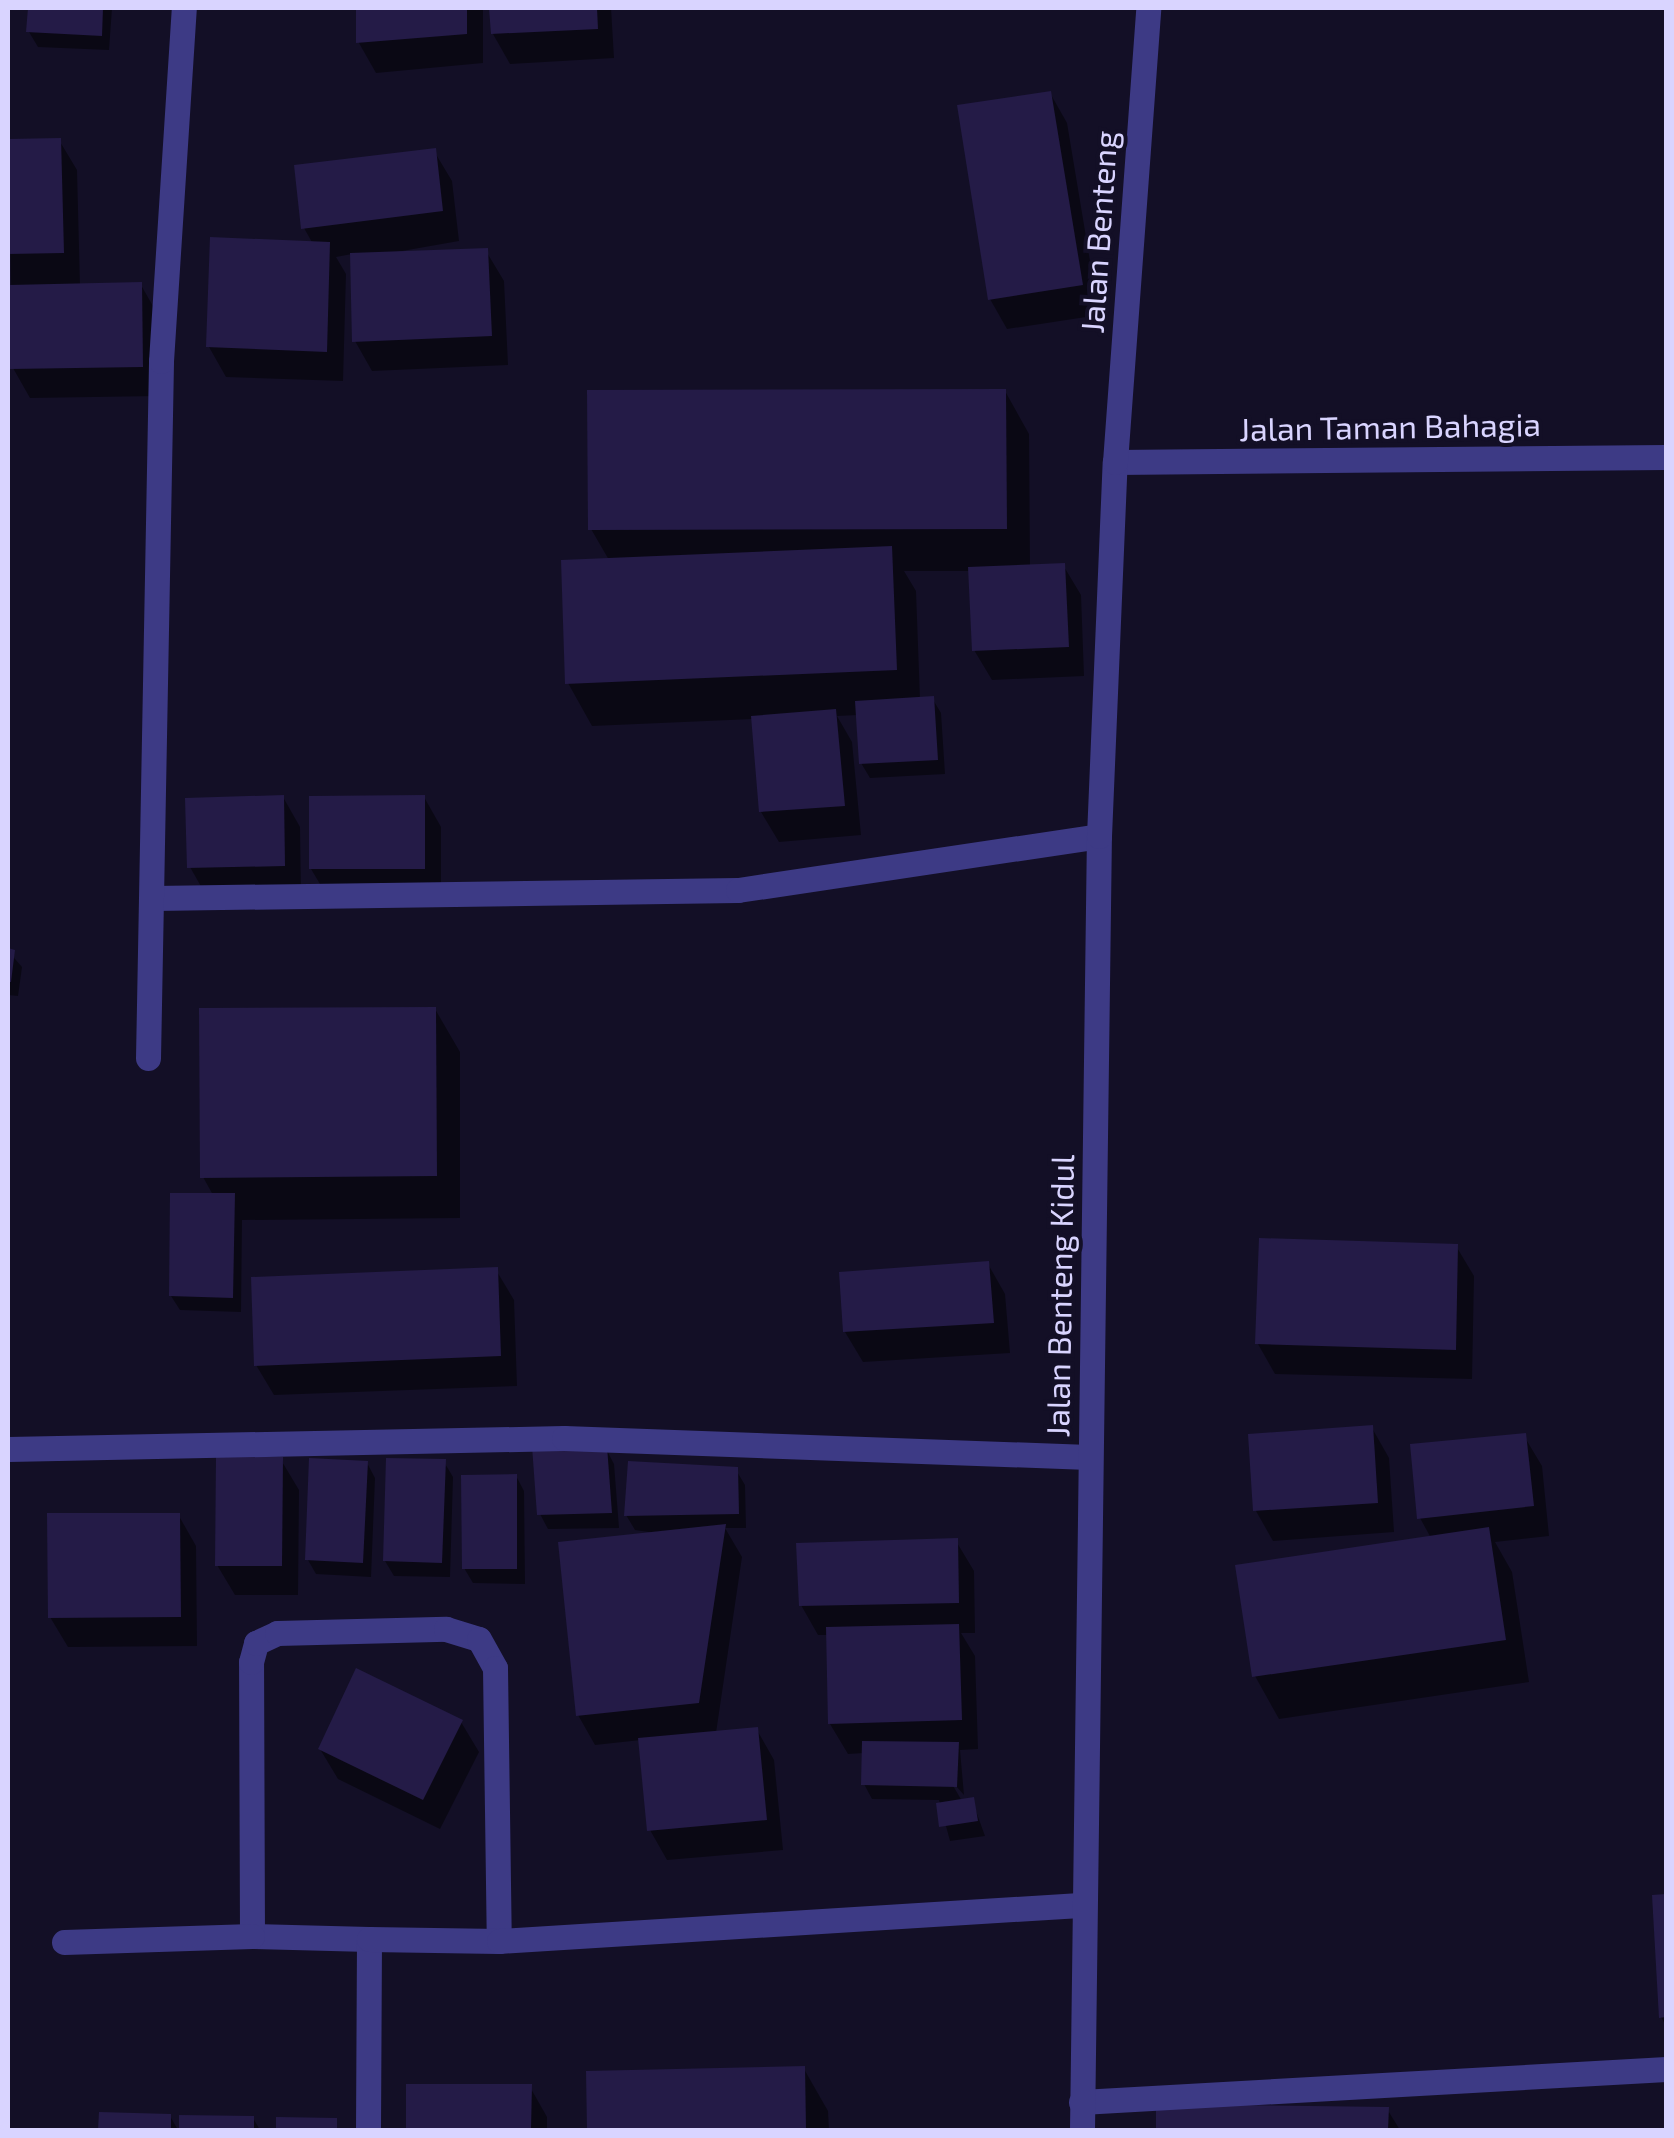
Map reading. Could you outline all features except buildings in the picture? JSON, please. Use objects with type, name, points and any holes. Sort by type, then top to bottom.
[{"type":"street","points":[[148,1058],[162,361],[184,8]]},
{"type":"street","name":"Jalan Benteng","points":[[1115,462],[1148,8]]},
{"type":"street","name":"Jalan Taman Bahagia","points":[[1115,462],[1666,457]]},
{"type":"street","name":"Jalan Benteng Kidul","points":[[1082,2130],[1080,1905],[1099,836],[1115,462]]},
{"type":"street","points":[[154,898],[738,890],[1099,836]]},
{"type":"street","points":[[8,1449],[564,1438],[1089,1457]]},
{"type":"street","points":[[252,1936],[256,1642],[277,1633],[446,1629],[478,1639],[494,1668],[499,1941]]},
{"type":"street","points":[[64,1942],[252,1936],[499,1941],[1080,1905]]},
{"type":"street","points":[[368,2130],[369,1940]]},
{"type":"street","points":[[1081,2102],[1666,2069]]}]
